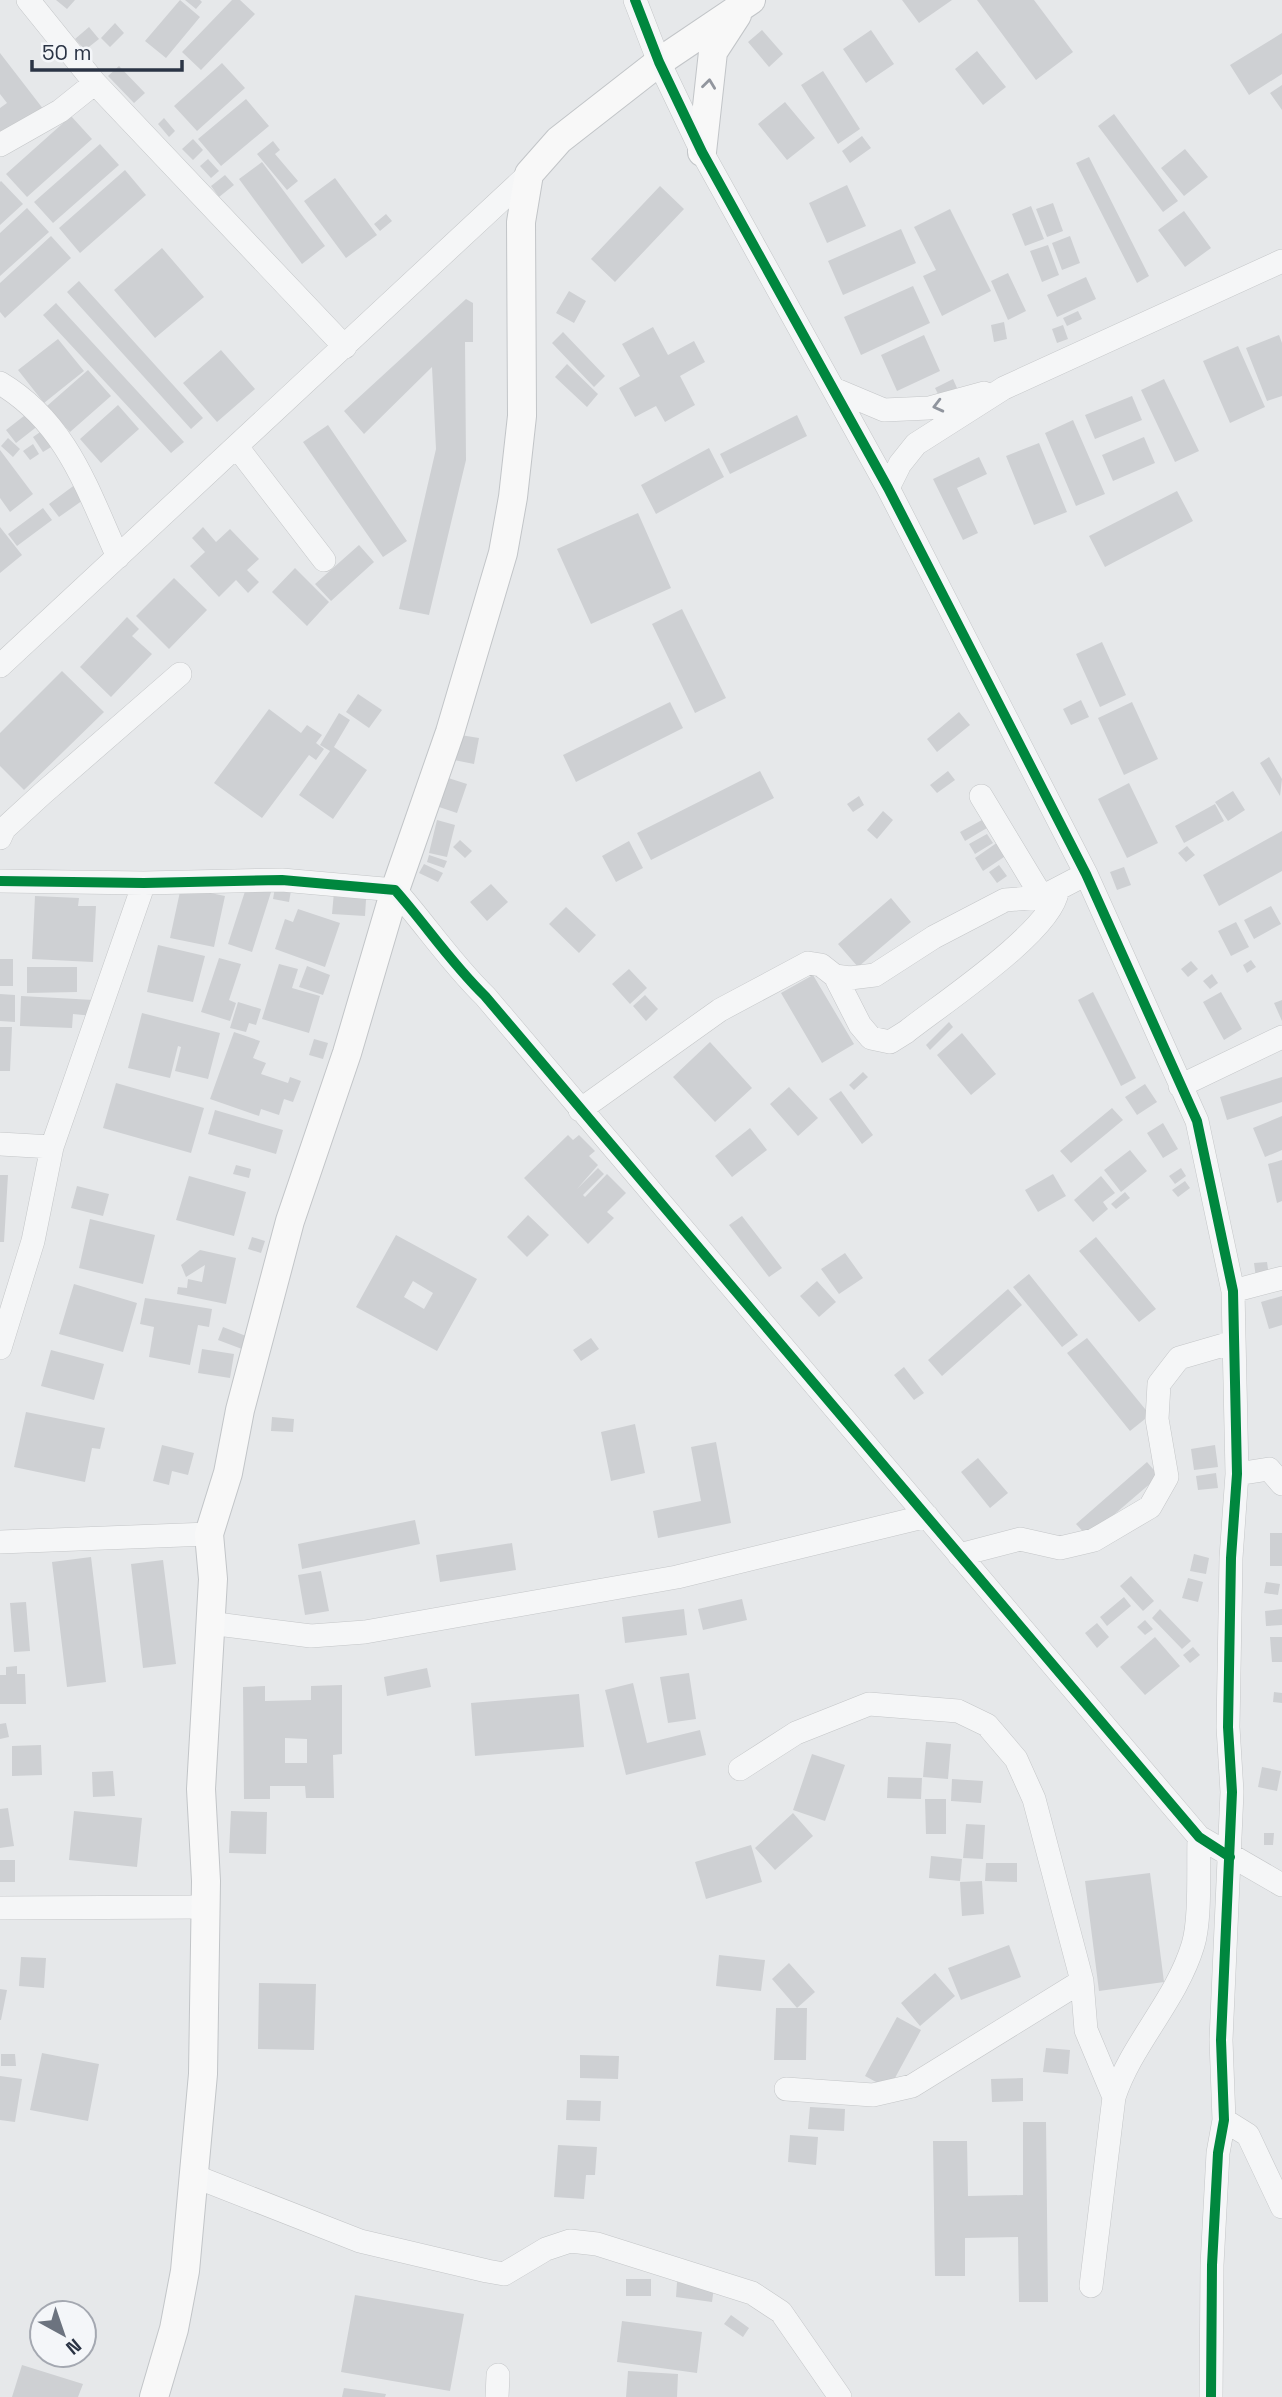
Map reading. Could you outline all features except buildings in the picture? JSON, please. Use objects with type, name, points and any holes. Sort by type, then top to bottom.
[{"type":"main road","points":[[154,2397],[174,2329],[183,2282],[203,2074],[206,1907],[201,1790],[213,1579],[209,1534],[228,1473],[243,1398],[290,1221],[347,1053],[395,890],[487,611],[513,497],[522,416],[521,222],[529,174],[559,140],[659,62],[747,3]]},
{"type":"main road","points":[[702,152],[713,52],[747,3]]},
{"type":"street","points":[[28,0],[95,83],[345,347]]},
{"type":"street","points":[[635,0],[659,62],[702,152],[834,388],[1086,874],[1197,1121],[1207,1159],[1233,1291],[1237,1474],[1231,1558],[1230,1857],[1221,2040],[1224,2120],[1218,2153],[1212,2264],[1211,2397]]},
{"type":"street","points":[[0,145],[60,111],[95,83]]},
{"type":"street","points":[[0,666],[529,174]]},
{"type":"street","points":[[887,488],[900,464],[916,444],[1004,388],[1282,261]]},
{"type":"street","points":[[834,388],[884,410],[929,408],[1004,388]]},
{"type":"street","points":[[4,391],[51,424],[71,453],[118,557]]},
{"type":"street","points":[[237,447],[324,560]]},
{"type":"street","points":[[0,838],[4,829],[32,803],[180,674]]},
{"type":"street","points":[[835,975],[860,1025],[871,1038],[890,1042],[1025,939],[1055,905],[981,796]]},
{"type":"street","points":[[580,1110],[720,1010],[808,963],[821,965],[835,975],[850,978],[875,975],[934,937],[1005,900],[1049,894],[1086,874]]},
{"type":"street","points":[[0,881],[144,883],[282,880],[395,890],[426,925],[452,964],[485,996],[1199,1837],[1282,1885]]},
{"type":"street","points":[[0,1348],[33,1241],[52,1147],[144,883]]},
{"type":"street","points":[[1180,1086],[1282,1037]]},
{"type":"street","points":[[0,1144],[52,1147]]},
{"type":"street","points":[[1233,1291],[1282,1278]]},
{"type":"street","points":[[959,1555],[1020,1539],[1060,1548],[1094,1540],[1150,1507],[1167,1477],[1157,1419],[1159,1384],[1180,1358],[1234,1342]]},
{"type":"street","points":[[1237,1474],[1278,1473]]},
{"type":"street","points":[[209,1623],[311,1636],[365,1632],[677,1577],[928,1516]]},
{"type":"street","points":[[0,1542],[209,1534]]},
{"type":"street","points":[[740,1769],[796,1732],[869,1704],[958,1711],[987,1725],[1016,1759],[1034,1798],[1082,1981],[1086,2029],[1114,2097]]},
{"type":"street","points":[[1091,2286],[1114,2097],[1123,2068],[1179,1980],[1194,1942],[1199,1837]]},
{"type":"street","points":[[0,1908],[206,1907]]},
{"type":"street","points":[[786,2090],[873,2095],[912,2086],[1082,1981]]},
{"type":"street","points":[[1224,2120],[1248,2135],[1282,2207]]},
{"type":"street","points":[[194,2176],[360,2241],[487,2271],[504,2274],[546,2249],[570,2241],[597,2244],[751,2293],[782,2312],[840,2397]]},
{"type":"cycle path","points":[[635,0],[659,62],[702,152],[888,488],[1086,874],[1197,1121],[1233,1291],[1237,1474],[1231,1558],[1228,1727],[1232,1792],[1221,2040],[1224,2120],[1218,2153],[1212,2265],[1211,2397]]},
{"type":"cycle path","points":[[0,881],[144,883],[282,880],[395,890],[1199,1837],[1230,1857]]}]
